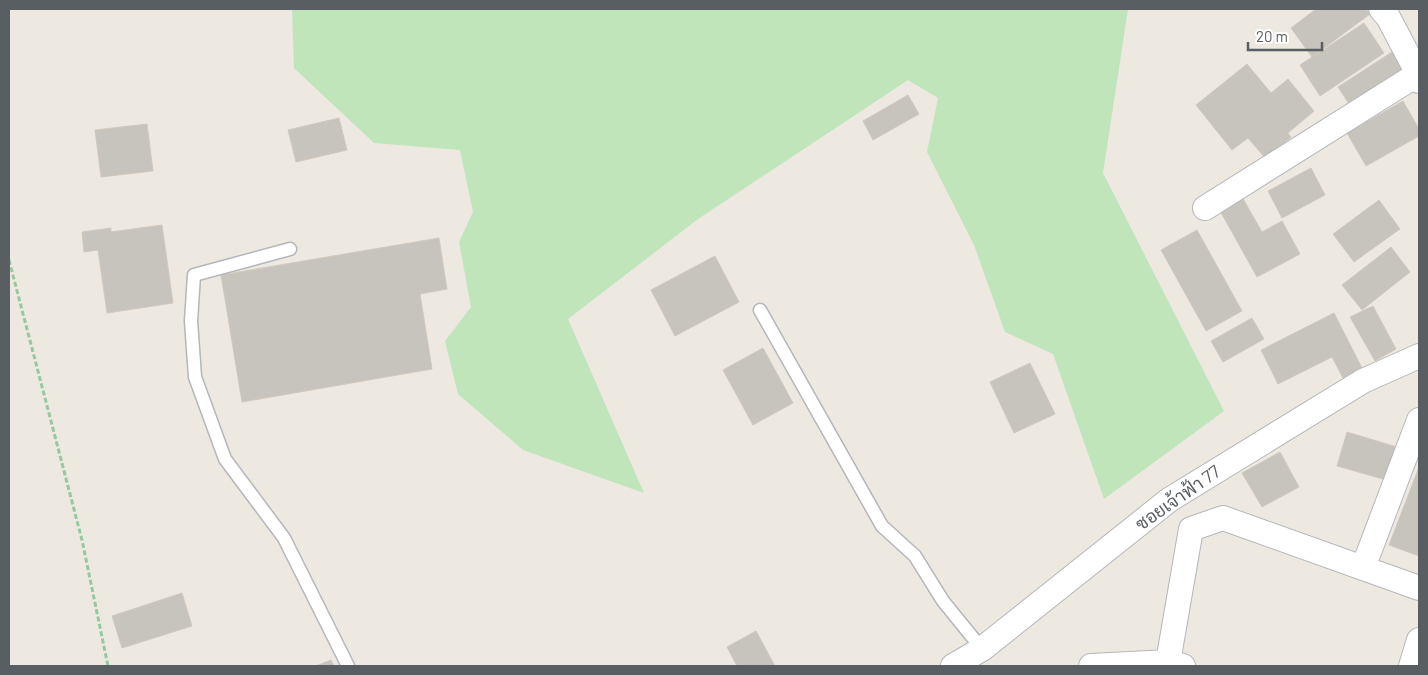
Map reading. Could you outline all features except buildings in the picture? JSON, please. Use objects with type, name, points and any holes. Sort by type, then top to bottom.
[{"type":"street","points":[[1205,208],[1419,77],[1388,17],[1381,9]]},
{"type":"street","name":"ซอยเจ้าฟ้า 77","points":[[953,666],[982,649],[1169,500],[1363,381],[1419,356]]},
{"type":"street","points":[[1363,568],[1419,420]]},
{"type":"street","points":[[1090,666],[1176,664],[1192,529],[1223,518],[1419,588]]},
{"type":"street","points":[[1411,666],[1419,640]]},
{"type":"lane","points":[[290,249],[194,275],[191,321],[195,377],[224,459],[284,538],[348,666]]},
{"type":"lane","points":[[760,310],[882,526],[914,556],[943,601],[982,649]]},
{"type":"path","points":[[9,260],[82,540],[108,666]]},
{"type":"green space","points":[[292,9],[1128,9],[1103,173],[1224,411],[1104,499],[1053,354],[1005,332],[974,245],[927,152],[938,98],[908,80],[698,219],[568,319],[644,493],[523,450],[458,394],[445,341],[471,307],[459,242],[473,212],[460,150],[374,143],[294,68]]}]
